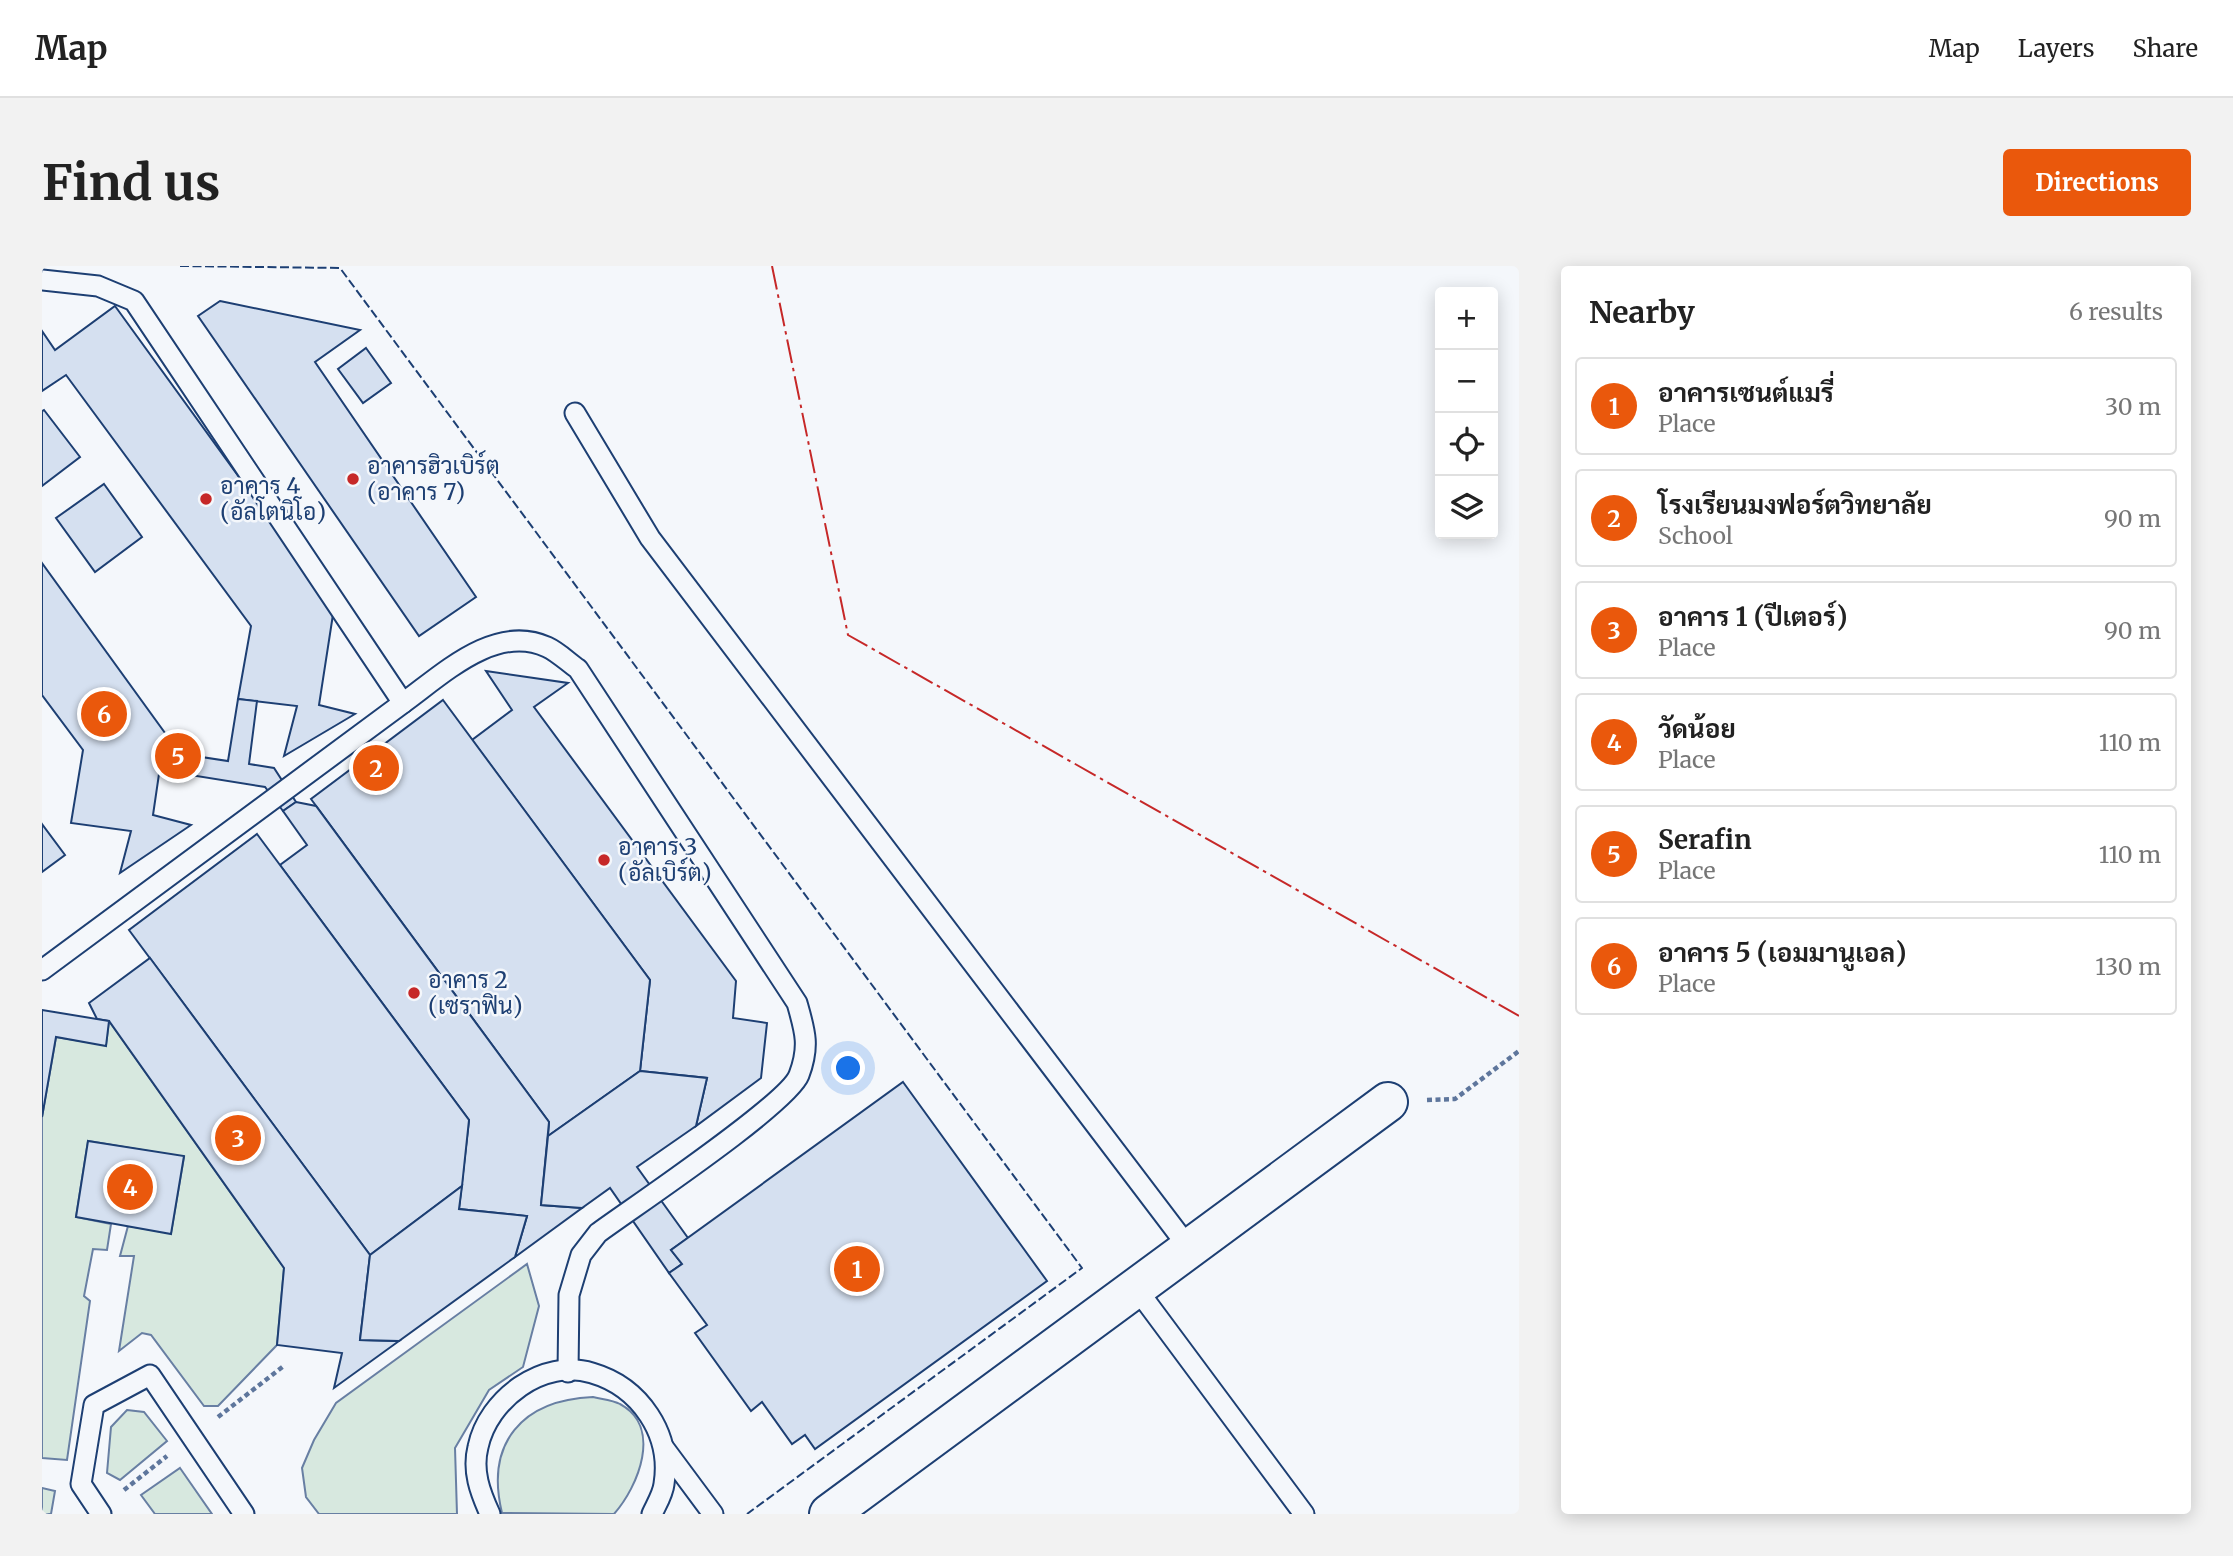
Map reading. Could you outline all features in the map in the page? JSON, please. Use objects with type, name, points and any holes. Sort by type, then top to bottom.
[{"type":"street","points":[[829,1514],[1388,1102]]},
{"type":"lane","points":[[42,279],[98,286],[134,301],[403,704]]},
{"type":"lane","points":[[575,413],[650,538],[1189,1248]]},
{"type":"lane","points":[[42,970],[403,704],[485,648],[518,639],[547,647],[578,669],[797,1003],[808,1042],[798,1078],[766,1110],[598,1233],[580,1255],[569,1295],[568,1372]]},
{"type":"lane","points":[[1136,1288],[1304,1514]]},
{"type":"lane","points":[[490,1514],[477,1484],[477,1447],[492,1412],[519,1386],[553,1372],[590,1372],[624,1387],[650,1414],[664,1448],[713,1514]]},
{"type":"lane","points":[[102,1514],[81,1484],[94,1405],[150,1375],[244,1514]]},
{"type":"lane","points":[[652,1514],[664,1485],[664,1448]]},
{"type":"path","points":[[1388,1102],[1455,1099],[1519,1051]]},
{"type":"shaded area","points":[[109,1021],[284,1268],[277,1345],[218,1406],[204,1406],[151,1335],[142,1333],[119,1351],[134,1256],[120,1256],[128,1226],[171,1233],[184,1157],[88,1141],[76,1217],[111,1224],[107,1250],[93,1249],[84,1296],[90,1301],[67,1460],[42,1458],[42,1117],[56,1037],[106,1045]]},
{"type":"shaded area","points":[[527,1264],[539,1306],[523,1367],[489,1390],[455,1448],[457,1514],[319,1514],[306,1497],[302,1468],[314,1440],[336,1403]]},
{"type":"shaded area","points":[[593,1397],[620,1404],[633,1414],[641,1427],[643,1442],[638,1473],[614,1514],[502,1513],[498,1488],[499,1466],[505,1446],[514,1430],[546,1407],[568,1400]]},
{"type":"shaded area","points":[[127,1410],[144,1412],[167,1441],[120,1480],[107,1473],[111,1427]]},
{"type":"shaded area","points":[[180,1468],[212,1514],[155,1514],[141,1495]]},
{"type":"shaded area","points":[[42,1488],[55,1491],[51,1514],[42,1514]]},
{"type":"building","name":"อาคารฮิวเบิร์ต (อาคาร 7)","points":[[220,301],[360,330],[315,362],[476,597],[419,636],[198,316]]},
{"type":"building","name":"อาคาร 4 (อัลโตนิโอ)","points":[[115,306],[334,608],[319,705],[355,714],[284,756],[297,706],[238,699],[251,626],[66,375],[42,391],[42,331],[55,350]]},
{"type":"building","points":[[366,348],[391,383],[363,403],[338,369]]},
{"type":"building","points":[[44,410],[80,457],[42,486],[42,411]]},
{"type":"building","points":[[104,484],[142,537],[95,572],[56,518]]},
{"type":"building","points":[[42,563],[165,733],[153,815],[191,825],[120,873],[131,831],[71,823],[83,750],[42,695]]},
{"type":"building","name":"อาคาร 3 (อัลเบิร์ต)","points":[[486,671],[568,683],[534,707],[736,981],[733,1018],[767,1023],[761,1078],[696,1126],[707,1078],[640,1071],[650,980],[472,740],[512,710]]},
{"type":"building","points":[[238,699],[257,701],[249,764],[274,768],[296,802],[283,811],[265,787],[159,770],[162,751],[228,761]]},
{"type":"building","points":[[443,700],[650,980],[640,1071],[548,1136],[549,1122],[311,799]]},
{"type":"building","name":"อาคาร 2 (เซราฟิน)","points":[[296,802],[316,806],[549,1122],[541,1205],[582,1208],[515,1257],[527,1216],[459,1209],[469,1120],[280,865],[307,845],[283,811]]},
{"type":"building","points":[[42,824],[65,855],[42,872]]},
{"type":"building","points":[[257,834],[469,1120],[462,1186],[370,1255],[129,930]]},
{"type":"building","points":[[150,958],[370,1255],[360,1340],[399,1341],[334,1388],[342,1353],[277,1345],[284,1268],[109,1021],[97,1019],[89,1003]]},
{"type":"building","points":[[42,1010],[109,1021],[106,1046],[56,1037],[42,1117]]},
{"type":"building","points":[[640,1071],[707,1078],[696,1126],[637,1167],[688,1238],[671,1250],[682,1264],[669,1273],[610,1188],[582,1208],[541,1205],[548,1136]]},
{"type":"building","points":[[903,1082],[1047,1281],[815,1449],[805,1435],[792,1444],[762,1402],[751,1411],[695,1333],[707,1325],[669,1273],[682,1264],[671,1250]]},
{"type":"building","points":[[88,1141],[184,1156],[171,1234],[76,1217]]},
{"type":"building","points":[[462,1186],[459,1209],[527,1216],[515,1257],[399,1341],[360,1340],[370,1255]]},
{"type":"fence","points":[[180,266],[340,268],[1082,1268],[747,1514]]},
{"type":"power","points":[[772,266],[848,635],[1519,1016]]},
{"type":"place","name":"อาคารฮิวเบิร์ต (อาคาร 7)","points":[[353,479]]},
{"type":"place","name":"อาคาร 4 (อัลโตนิโอ)","points":[[206,499]]},
{"type":"place","name":"อาคาร 5 (เอมมานูเอล)","points":[[104,714]]},
{"type":"place","name":"Serafin","points":[[178,756]]},
{"type":"place","name":"โรงเรียนมงฟอร์ตวิทยาลัย","points":[[376,768]]},
{"type":"place","name":"อาคาร 3 (อัลเบิร์ต)","points":[[604,860]]},
{"type":"place","name":"อาคาร 2 (เซราฟิน)","points":[[414,993]]},
{"type":"place","name":"อาคาร 1 (ปีเตอร์)","points":[[238,1138]]},
{"type":"place","name":"วัดน้อย","points":[[130,1187]]},
{"type":"place","name":"อาคารเซนต์แมรี่","points":[[857,1269]]}]
